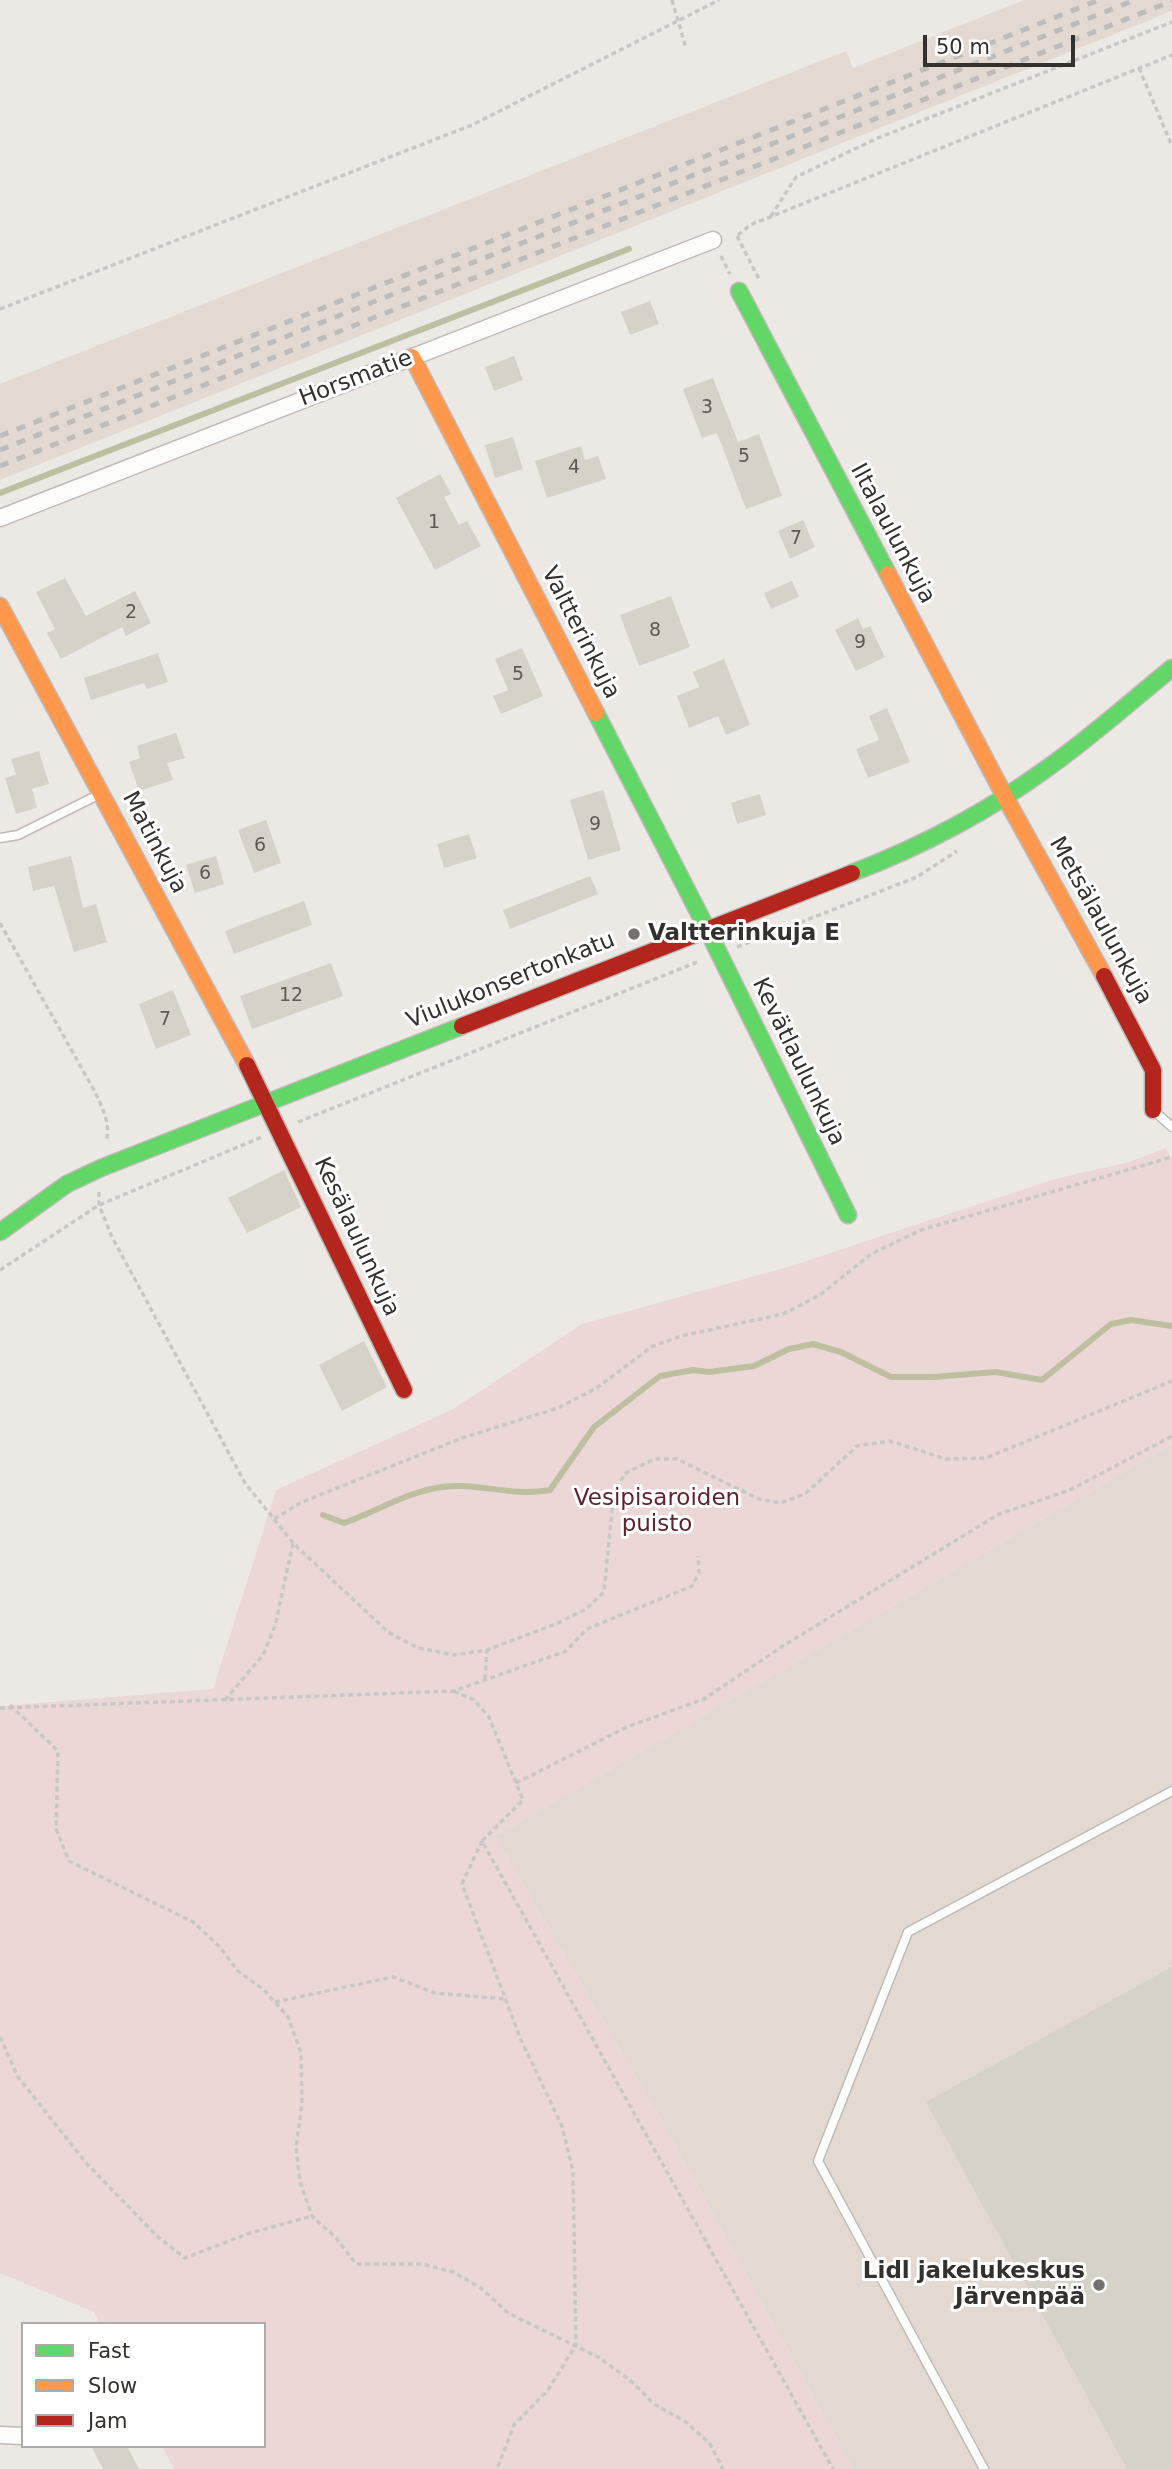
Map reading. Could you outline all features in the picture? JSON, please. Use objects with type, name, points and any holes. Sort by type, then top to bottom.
[{"type":"street","name":"Horsmatie","points":[[0,518],[713,240]]},
{"type":"street","name":"Iltalaulunkuja","points":[[740,291],[1005,797]]},
{"type":"street","name":"Valtterinkuja","points":[[412,357],[707,929]]},
{"type":"street","name":"Matinkuja","points":[[0,606],[267,1103]]},
{"type":"street","name":"Viulukonsertonkatu","points":[[0,1232],[67,1184],[101,1167],[906,852],[1005,797],[1056,762],[1172,668]]},
{"type":"street","name":"Metsälaulunkuja","points":[[1005,797],[1153,1070],[1153,1110]]},
{"type":"street","name":"Kevätlaulunkuja","points":[[707,929],[848,1215]]},
{"type":"street","name":"Kesälaulunkuja","points":[[267,1103],[404,1390]]},
{"type":"street","points":[[0,2435],[21,2436]]},
{"type":"lane","points":[[0,838],[18,835],[101,793]]},
{"type":"lane","points":[[1153,1110],[1172,1127]]},
{"type":"lane","points":[[984,2469],[818,2161],[908,1932],[1172,1791]]},
{"type":"path","points":[[671,0],[686,48]]},
{"type":"path","points":[[0,309],[472,125],[719,0]]},
{"type":"path","points":[[770,217],[796,177],[878,138],[1172,22]]},
{"type":"path","points":[[740,291],[713,240],[737,236],[750,226],[770,217],[1172,55]]},
{"type":"path","points":[[1139,68],[1172,146]]},
{"type":"path","points":[[0,923],[106,1116],[109,1131],[101,1167],[99,1205],[112,1237],[245,1483],[293,1543],[388,1632],[418,1648],[454,1655],[486,1650],[558,1623],[586,1609],[604,1592],[613,1500],[624,1474],[654,1460],[677,1459],[759,1499],[781,1503],[805,1494],[857,1446],[890,1441],[946,1459],[986,1458],[1172,1381]]},
{"type":"path","points":[[274,1520],[302,1502],[462,1438],[558,1408],[596,1390],[653,1346],[681,1336],[783,1314],[820,1295],[871,1254],[921,1230],[1172,1157]]},
{"type":"path","points":[[516,1783],[627,1727],[704,1699],[786,1644],[999,1514],[1070,1490],[1172,1436]]},
{"type":"path","points":[[225,1700],[263,1655],[275,1626],[293,1543]]},
{"type":"path","points":[[0,1708],[454,1691],[566,1651],[587,1629],[692,1586],[699,1573],[698,1556]]},
{"type":"path","points":[[485,1679],[486,1650]]},
{"type":"path","points":[[454,1691],[474,1700],[489,1717],[523,1800],[482,1841],[462,1884],[521,2040],[562,2126],[573,2171],[576,2345],[548,2390],[513,2425],[497,2469]]},
{"type":"path","points":[[11,1706],[58,1751],[56,1829],[69,1861],[193,1922],[219,1947],[238,1971],[275,2002],[288,2017],[300,2053],[302,2105],[296,2147],[300,2182],[312,2217],[337,2238],[356,2264],[422,2264],[453,2273],[481,2288],[508,2313],[576,2345],[630,2380],[654,2404],[686,2422],[710,2444],[723,2469]]},
{"type":"path","points":[[482,1841],[834,2469]]},
{"type":"path","points":[[275,2002],[393,1977],[435,1993],[506,1998]]},
{"type":"path","points":[[0,2037],[18,2077],[87,2164],[158,2237],[185,2258],[247,2234],[312,2217]]},
{"type":"shaded area","points":[[1024,0],[1172,0],[1172,11],[0,480],[0,384],[846,51],[853,68]]},
{"type":"shaded area","points":[[1172,1444],[1172,2469],[853,2469],[669,2134],[495,1836]]},
{"type":"green space","name":"Vesipisaroiden puisto","points":[[1166,1148],[1172,1159],[1172,1444],[495,1836],[669,2134],[853,2469],[174,2469],[163,2448],[266,2448],[266,2322],[99,2322],[94,2312],[0,2273],[0,1706],[213,1689],[276,1490],[453,1409],[582,1324],[791,1266],[1055,1179],[1129,1162]]},
{"type":"building","points":[[650,301],[659,324],[630,335],[621,312]]},
{"type":"building","points":[[514,356],[523,380],[494,391],[485,367]]},
{"type":"building","points":[[713,378],[738,442],[759,434],[782,496],[746,509],[717,433],[702,438],[683,389]]},
{"type":"building","points":[[513,437],[523,469],[495,478],[485,445]]},
{"type":"building","points":[[581,446],[585,460],[598,456],[606,479],[547,498],[535,461]]},
{"type":"building","points":[[440,474],[451,494],[444,497],[459,525],[467,521],[481,546],[435,570],[396,498]]},
{"type":"building","points":[[803,520],[815,547],[790,559],[778,531]]},
{"type":"building","points":[[65,578],[86,616],[135,591],[151,623],[126,636],[122,627],[61,659],[47,633],[55,629],[36,592]]},
{"type":"building","points":[[792,581],[799,597],[771,609],[764,593]]},
{"type":"building","points":[[671,596],[690,647],[639,666],[620,615]]},
{"type":"building","points":[[858,618],[863,629],[870,626],[885,657],[856,671],[835,630]]},
{"type":"building","points":[[522,648],[543,696],[501,714],[493,696],[508,690],[495,659]]},
{"type":"building","points":[[158,653],[168,682],[147,689],[144,683],[91,700],[84,678]]},
{"type":"building","points":[[724,659],[750,725],[726,735],[718,716],[689,728],[677,696],[699,687],[693,672]]},
{"type":"building","points":[[887,708],[910,762],[868,778],[856,749],[879,740],[869,716]]},
{"type":"building","points":[[176,733],[185,758],[167,763],[173,780],[139,791],[129,762],[140,758],[137,746]]},
{"type":"building","points":[[39,751],[49,784],[32,789],[37,808],[16,814],[5,778],[16,775],[11,759]]},
{"type":"building","points":[[603,790],[621,850],[588,860],[570,800]]},
{"type":"building","points":[[760,794],[766,815],[737,824],[731,803]]},
{"type":"building","points":[[266,820],[281,863],[254,873],[238,830]]},
{"type":"building","points":[[469,834],[477,858],[444,868],[437,844]]},
{"type":"building","points":[[71,856],[83,908],[96,904],[107,942],[74,952],[54,886],[33,891],[28,867]]},
{"type":"building","points":[[216,856],[224,884],[195,893],[186,865]]},
{"type":"building","points":[[590,876],[598,894],[510,929],[503,910]]},
{"type":"building","points":[[304,901],[312,925],[234,954],[225,931]]},
{"type":"building","points":[[331,963],[343,996],[252,1029],[240,996]]},
{"type":"building","points":[[173,990],[191,1035],[156,1049],[139,1004]]},
{"type":"building","points":[[284,1170],[301,1207],[247,1233],[228,1198]]},
{"type":"building","points":[[364,1341],[387,1387],[342,1411],[319,1365]]},
{"type":"building","name":"Lidl jakelukeskus Järvenpää","points":[[1172,1967],[1172,2469],[1127,2469],[926,2102]]},
{"type":"building","points":[[92,2448],[128,2448],[139,2469],[103,2469]]},
{"type":"waterway","points":[[0,493],[629,249]]},
{"type":"waterway","points":[[323,1515],[344,1523],[404,1497],[442,1487],[468,1486],[522,1492],[550,1490],[594,1427],[660,1376],[693,1370],[709,1372],[754,1366],[789,1349],[813,1344],[841,1352],[891,1377],[996,1372],[1042,1380],[1111,1324],[1131,1320],[1172,1326]]},
{"type":"railway","points":[[0,436],[1099,0]]},
{"type":"railway","points":[[0,450],[1135,0]]},
{"type":"railway","points":[[0,466],[1172,1]]},
{"type":"traffic: fast","points":[[739,291],[888,574]]},
{"type":"traffic: fast","points":[[852,873],[928,840],[1000,800],[1078,745],[1172,668]]},
{"type":"traffic: fast","points":[[596,713],[707,929],[848,1215]]},
{"type":"traffic: fast","points":[[0,1232],[67,1184],[101,1168],[462,1026]]},
{"type":"traffic: slow","points":[[412,357],[596,713]]},
{"type":"traffic: slow","points":[[888,574],[1005,797],[1104,976]]},
{"type":"traffic: slow","points":[[0,606],[247,1065]]},
{"type":"traffic: jam","points":[[462,1026],[852,873]]},
{"type":"traffic: jam","points":[[1104,976],[1153,1070],[1153,1110]]},
{"type":"traffic: jam","points":[[247,1065],[404,1390]]},
{"type":"place","name":"Valtterinkuja E","points":[[634,934]]},
{"type":"place","name":"Lidl jakelukeskus Järvenpää","points":[[1099,2285]]}]
